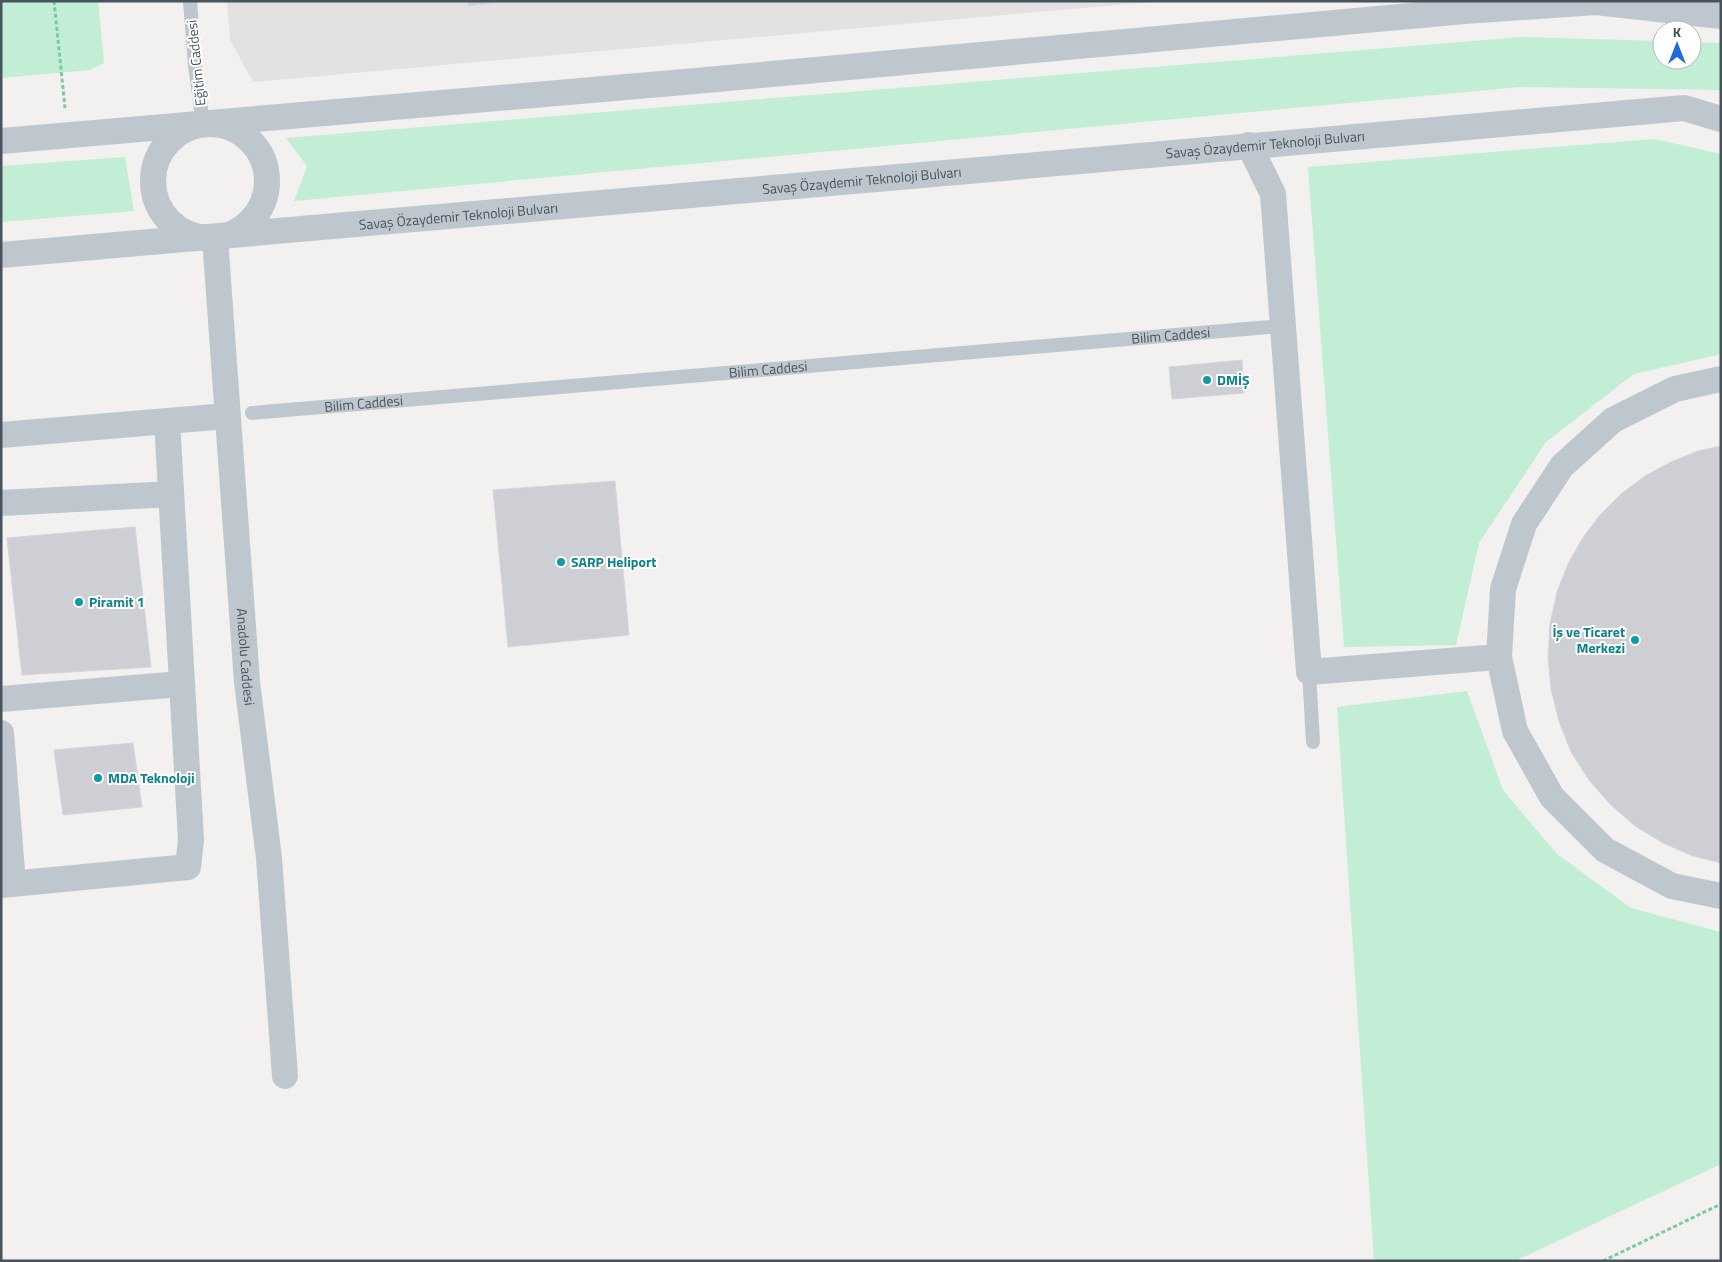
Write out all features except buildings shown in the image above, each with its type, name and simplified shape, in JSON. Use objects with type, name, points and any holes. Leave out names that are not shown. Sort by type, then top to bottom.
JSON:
[{"type":"street","points":[[1,142],[1465,11],[1596,2],[1721,16]]},
{"type":"street","name":"Savaş Özaydemir Teknoloji Bulvarı","points":[[1,256],[1684,108],[1721,119]]},
{"type":"street","points":[[203,124],[222,125],[238,131],[253,142],[262,158],[267,175],[266,193],[259,210],[247,224],[232,234],[214,238],[195,236],[177,228],[163,214],[155,196],[152,176],[157,158],[169,141],[184,130],[203,124]]},
{"type":"street","points":[[1249,145],[1273,194],[1309,672],[1499,657]]},
{"type":"street","name":"Anadolu Caddesi","points":[[214,238],[240,415],[247,682],[269,858],[285,1076]]},
{"type":"street","points":[[1721,379],[1674,389],[1613,420],[1562,466],[1524,524],[1503,588],[1499,657],[1515,731],[1552,797],[1605,850],[1672,886],[1721,896]]},
{"type":"street","name":"Bilim Caddesi","points":[[1,435],[240,415]]},
{"type":"street","points":[[1,733],[7,885],[188,867],[191,840],[167,421]]},
{"type":"street","points":[[1,503],[171,494]]},
{"type":"street","points":[[1,699],[181,684]]},
{"type":"lane","name":"Eğitim Caddesi","points":[[190,1],[203,124]]},
{"type":"lane","name":"Bilim Caddesi","points":[[240,415],[1282,326]]},
{"type":"lane","points":[[1309,672],[1313,742]]},
{"type":"path","points":[[54,1],[68,136]]},
{"type":"path","points":[[1603,1261],[1721,1204]]},
{"type":"shaded area","points":[[227,1],[1162,1],[253,82],[230,40]]},
{"type":"green space","points":[[1,1],[98,1],[104,63],[90,70],[1,78]]},
{"type":"green space","points":[[1522,37],[1652,41],[1652,70],[1702,70],[1702,42],[1721,43],[1721,90],[1520,87],[294,201],[307,166],[286,138]]},
{"type":"green space","points":[[1654,139],[1721,154],[1721,354],[1634,374],[1546,442],[1479,543],[1456,645],[1344,647],[1308,167]]},
{"type":"green space","points":[[125,157],[134,211],[1,222],[1,166]]},
{"type":"green space","points":[[1467,691],[1503,790],[1557,854],[1631,908],[1721,932],[1721,1164],[1515,1261],[1374,1261],[1337,707]]},
{"type":"place","name":"DMİŞ","points":[[1207,380]]},
{"type":"place","name":"SARP Heliport","points":[[561,562]]},
{"type":"place","name":"Piramit 1","points":[[79,602]]},
{"type":"place","name":"İş ve Ticaret Merkezi","points":[[1635,640]]},
{"type":"place","name":"MDA Teknoloji","points":[[98,778]]}]
